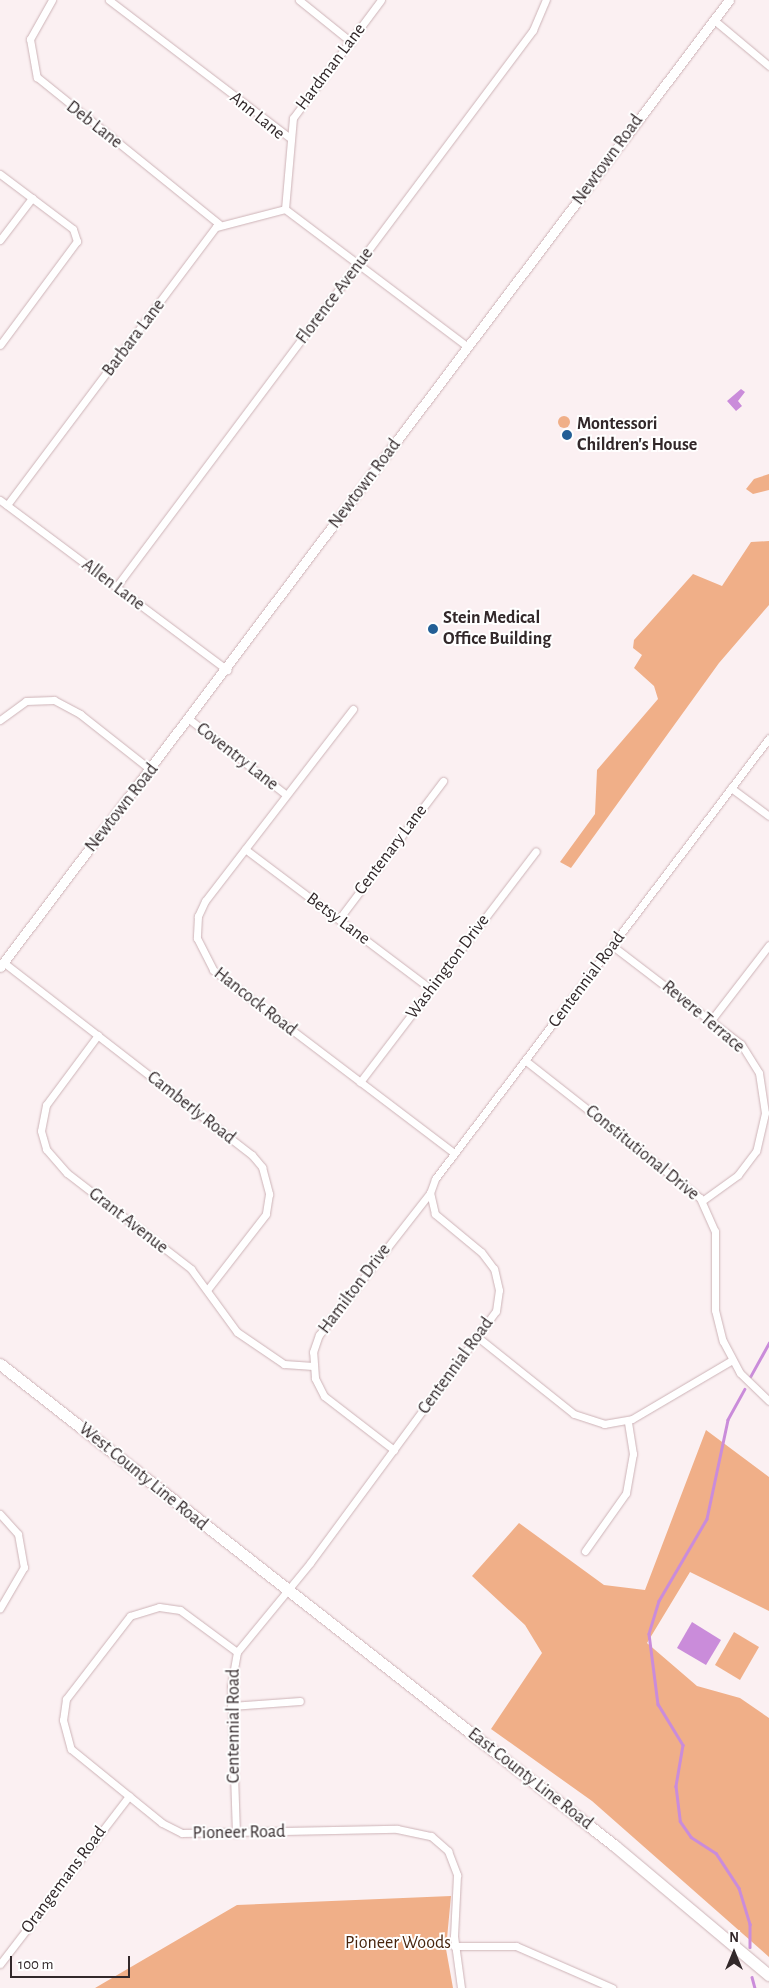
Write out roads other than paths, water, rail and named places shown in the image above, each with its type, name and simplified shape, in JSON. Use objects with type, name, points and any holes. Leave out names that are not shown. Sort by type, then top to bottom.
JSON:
[{"type":"main road","name":"West County Line Road","points":[[0,1364],[286,1590]]},
{"type":"main road","name":"East County Line Road","points":[[286,1590],[614,1846],[769,1974]]},
{"type":"street","name":"Deb Lane","points":[[52,0],[30,39],[37,77],[219,224]]},
{"type":"street","name":"Ann Lane","points":[[109,0],[289,137],[285,209]]},
{"type":"street","points":[[299,0],[350,42]]},
{"type":"street","name":"Hardman Lane","points":[[289,137],[299,108],[381,0]]},
{"type":"street","name":"Florence Avenue","points":[[116,586],[533,30],[546,0]]},
{"type":"street","name":"Newtown Road","points":[[2,965],[151,770],[729,0]]},
{"type":"street","points":[[714,20],[769,66]]},
{"type":"street","points":[[762,60],[769,54]]},
{"type":"street","points":[[0,174],[77,235],[76,245],[0,345]]},
{"type":"street","points":[[0,240],[32,198]]},
{"type":"street","points":[[219,224],[285,209],[468,347]]},
{"type":"street","name":"Barbara Lane","points":[[8,505],[219,224]]},
{"type":"street","name":"Allen Lane","points":[[0,500],[226,670]]},
{"type":"street","points":[[0,720],[26,702],[54,700],[151,770]]},
{"type":"street","name":"Hancock Road","points":[[353,708],[200,910],[196,933],[204,959],[360,1082],[454,1153]]},
{"type":"street","name":"Coventry Lane","points":[[189,719],[286,794]]},
{"type":"street","name":"Centennial Road","points":[[236,1834],[231,1672],[238,1652],[480,1339],[499,1301],[494,1269],[481,1252],[440,1220],[431,1208],[430,1193],[454,1153],[614,946],[769,738]]},
{"type":"street","name":"Centenary Lane","points":[[339,919],[443,781]]},
{"type":"street","points":[[732,788],[769,816]]},
{"type":"street","name":"Betsy Lane","points":[[245,849],[431,989]]},
{"type":"street","name":"Washington Drive","points":[[360,1082],[536,851]]},
{"type":"street","points":[[712,1019],[769,945]]},
{"type":"street","name":"Revere Terrace","points":[[614,946],[712,1019],[741,1044],[756,1065],[765,1113],[759,1143],[750,1160],[738,1175],[702,1201]]},
{"type":"street","name":"Camberly Road","points":[[2,965],[98,1035],[252,1155],[262,1167],[269,1194],[266,1214],[207,1290]]},
{"type":"street","name":"Grant Avenue","points":[[98,1035],[46,1105],[41,1131],[46,1149],[67,1173],[191,1269],[231,1326],[267,1354],[284,1364],[313,1366]]},
{"type":"street","name":"Constitutional Drive","points":[[526,1061],[676,1176],[702,1201],[717,1245],[715,1310],[732,1360],[769,1401]]},
{"type":"street","name":"Hamilton Drive","points":[[313,1366],[319,1335],[430,1193]]},
{"type":"street","points":[[480,1339],[574,1414],[604,1424],[628,1421],[732,1360]]},
{"type":"street","points":[[313,1366],[324,1396],[394,1450]]},
{"type":"street","points":[[585,1551],[626,1493],[634,1454],[628,1421]]},
{"type":"street","points":[[0,1514],[18,1534],[24,1556],[22,1577],[0,1608]]},
{"type":"street","name":"Pioneer Road","points":[[238,1652],[190,1615],[170,1608],[149,1608],[123,1623],[76,1683],[64,1710],[67,1740],[78,1757],[128,1796],[182,1833],[236,1834],[397,1829],[431,1836],[448,1851],[457,1875],[454,1946],[461,1988]]},
{"type":"street","points":[[231,1706],[300,1701]]},
{"type":"street","name":"Orangemans Road","points":[[0,1964],[128,1796]]},
{"type":"street","points":[[454,1946],[516,1946],[612,1988]]},
{"type":"waterway","points":[[750,1377],[769,1343]]},
{"type":"waterway","points":[[745,1389],[728,1420],[707,1519],[659,1601],[649,1634],[658,1704],[683,1745],[676,1786],[680,1821],[691,1837],[716,1853],[739,1888],[750,1924],[750,1947]]},
{"type":"waterway","points":[[752,1977],[755,1988]]},
{"type":"place","name":"Montessori Children's House","points":[[567,435]]},
{"type":"place","name":"Stein Medical Office Building","points":[[433,629]]},
{"type":"park label","name":"Pioneer Woods","points":[[398,1943]]}]
